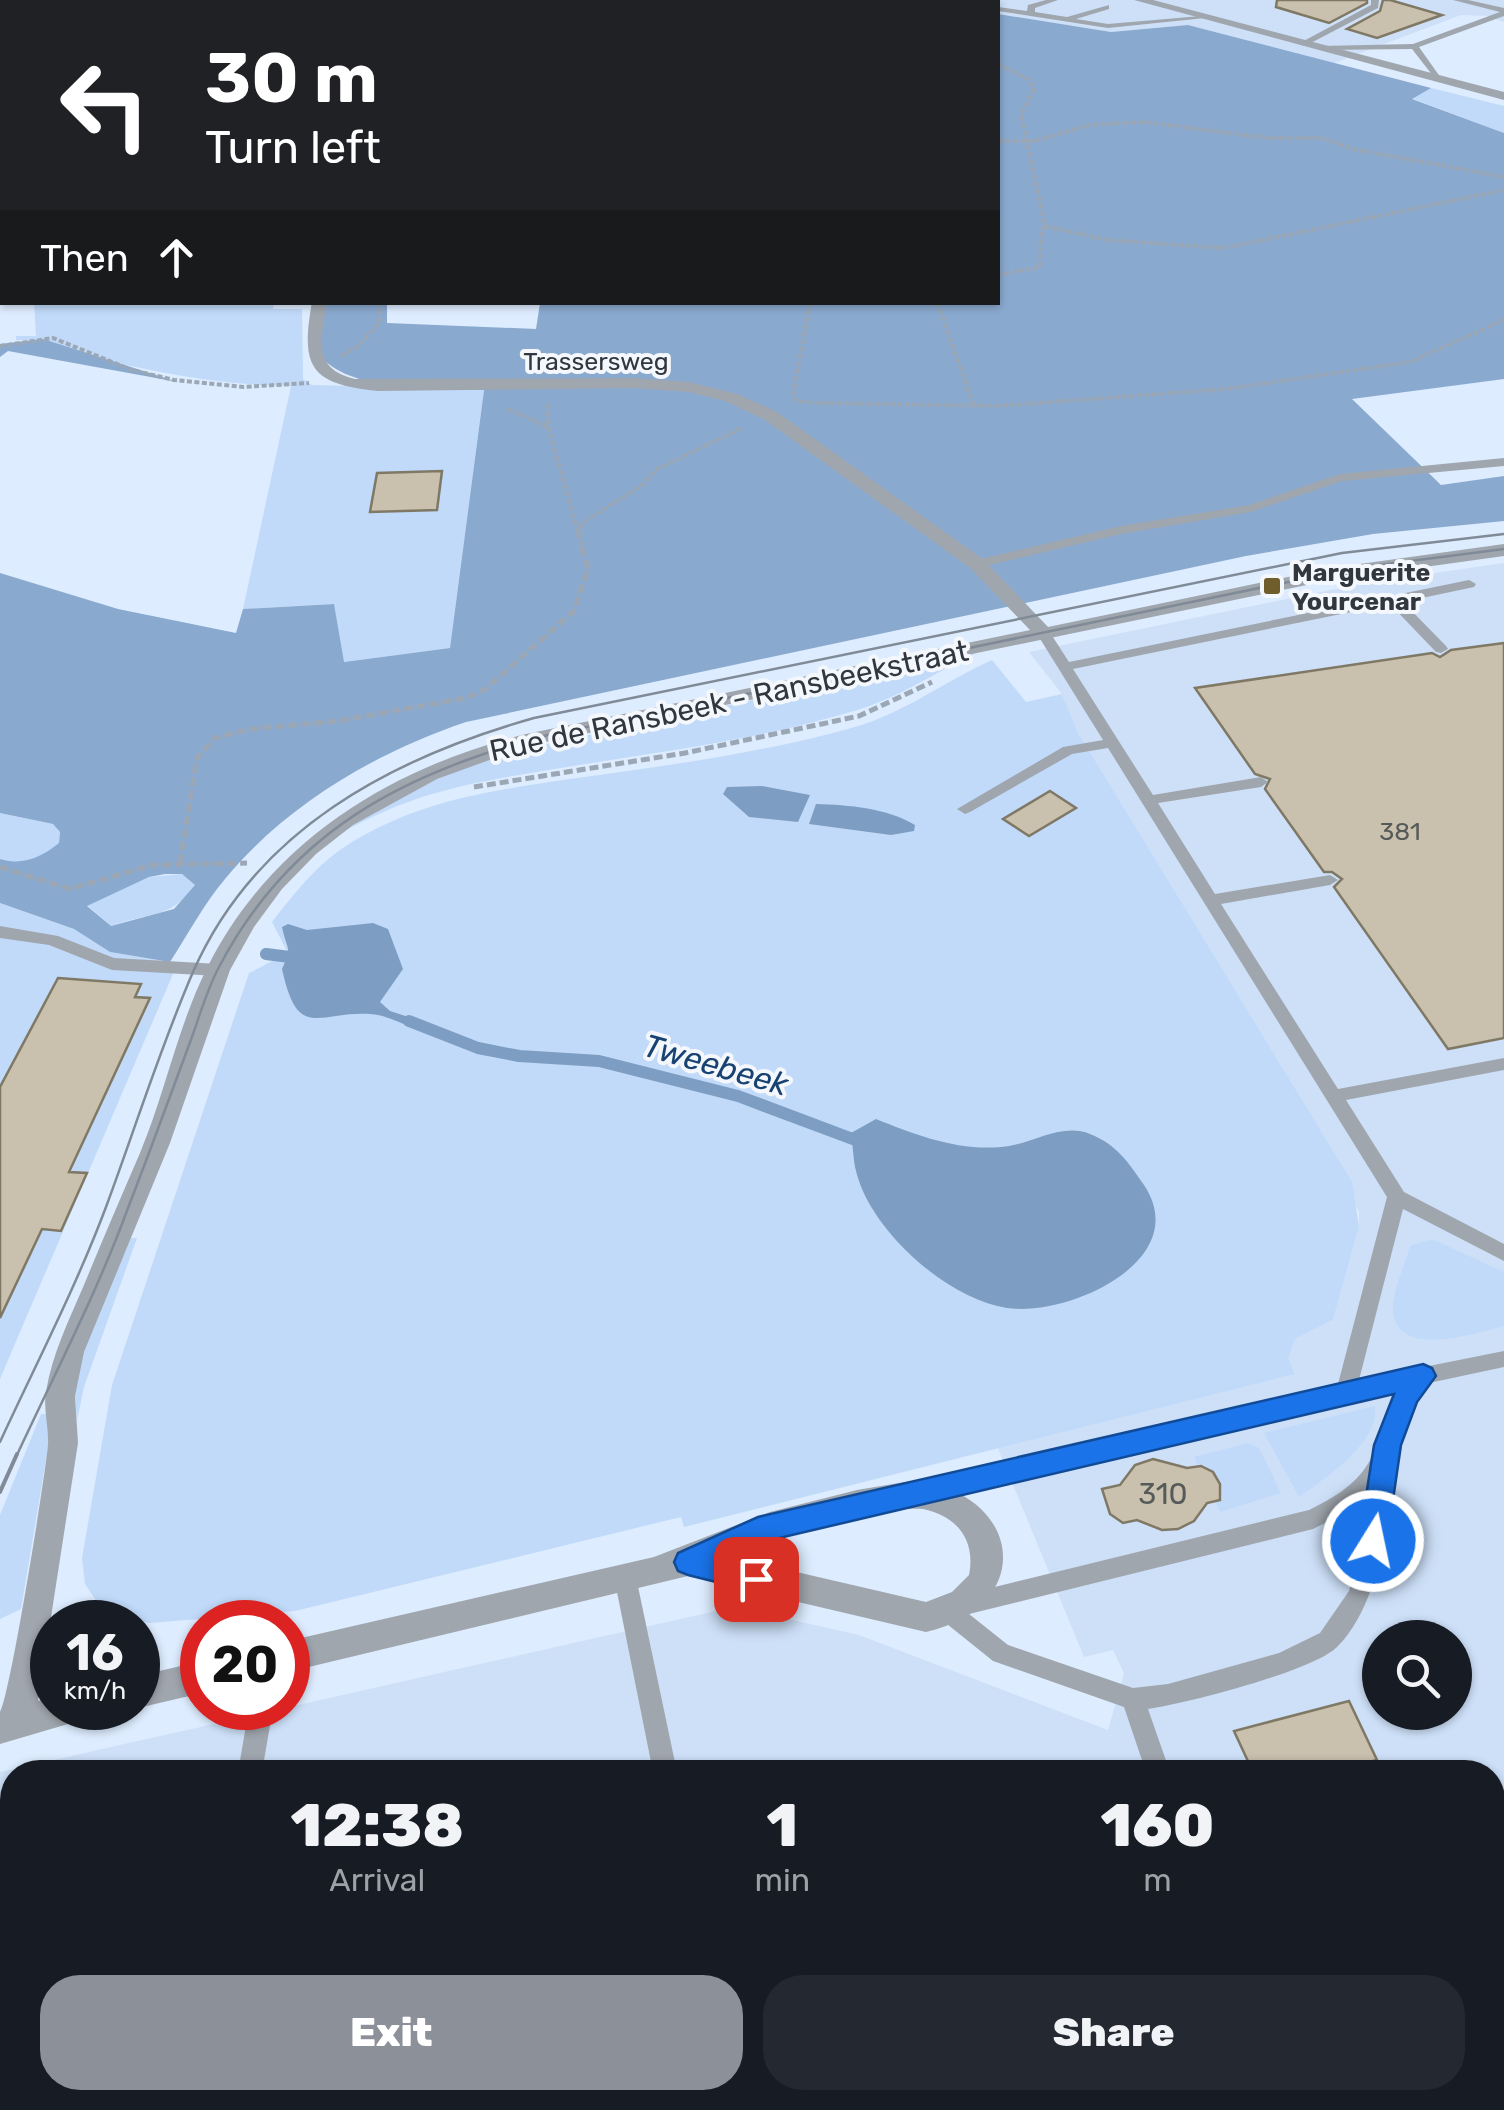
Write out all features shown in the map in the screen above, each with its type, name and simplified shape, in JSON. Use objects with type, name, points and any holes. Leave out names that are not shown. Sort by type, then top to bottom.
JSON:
[{"type":"street","points":[[1140,0],[1504,96]]},
{"type":"street","points":[[319,305],[312,355],[320,372]]},
{"type":"street","name":"Trassersweg","points":[[320,372],[327,378],[357,384],[632,383],[689,387],[731,397],[771,416],[976,564],[1044,634]]},
{"type":"street","name":"Rue de Ransbeek - Ransbeekstraat","points":[[9,1725],[63,1443],[62,1374],[157,1143],[218,970],[247,914],[294,860],[366,806],[427,774],[548,735],[1380,565],[1504,550]]},
{"type":"street","points":[[310,1652],[688,1562],[758,1530],[905,1495],[932,1496],[957,1506],[976,1525],[986,1545],[987,1571],[979,1590],[958,1608],[926,1618],[688,1562]]},
{"type":"lane","points":[[1031,14],[1031,7],[1054,0]]},
{"type":"lane","points":[[1302,44],[1375,6],[1375,0]]},
{"type":"lane","points":[[1456,0],[1504,12]]},
{"type":"lane","points":[[1064,19],[1106,6]]},
{"type":"lane","points":[[1449,31],[1466,16],[1485,8]]},
{"type":"lane","points":[[1000,9],[1120,26],[1201,18]]},
{"type":"lane","points":[[1320,48],[1414,46],[1504,12]]},
{"type":"lane","points":[[1414,46],[1440,79]]},
{"type":"lane","points":[[976,564],[1121,530],[1263,506],[1340,478],[1504,462]]},
{"type":"lane","points":[[1064,667],[1469,584]]},
{"type":"lane","points":[[1392,599],[1441,649]]},
{"type":"lane","points":[[1044,634],[1397,1197],[1504,1253]]},
{"type":"lane","points":[[965,809],[1068,750],[1112,743]]},
{"type":"lane","points":[[1148,800],[1260,782]]},
{"type":"lane","points":[[1211,900],[1330,880]]},
{"type":"lane","points":[[0,932],[52,940],[112,964],[218,970]]},
{"type":"lane","points":[[1334,1096],[1504,1065]]},
{"type":"lane","points":[[1346,1391],[1397,1197]]},
{"type":"lane","points":[[905,1495],[1346,1391],[1504,1359]]},
{"type":"lane","points":[[958,1608],[1313,1519],[1362,1490],[1376,1472],[1406,1396],[1423,1376]]},
{"type":"lane","points":[[958,1608],[1002,1653],[1134,1699],[1168,1695],[1283,1663],[1328,1640],[1352,1608],[1364,1580],[1378,1522],[1388,1445]]},
{"type":"lane","points":[[625,1577],[663,1760]]},
{"type":"lane","points":[[1134,1699],[1154,1760]]},
{"type":"lane","points":[[252,1760],[257,1730]]},
{"type":"path","points":[[1000,65],[1028,79],[1034,89],[1021,114],[1045,226]]},
{"type":"path","points":[[1000,141],[1025,142],[1089,125],[1144,122],[1268,138],[1322,138],[1354,149],[1504,178]]},
{"type":"path","points":[[1045,226],[1106,240],[1224,248],[1504,190]]},
{"type":"path","points":[[1000,275],[1040,267],[1041,231],[1045,226]]},
{"type":"path","points":[[0,346],[57,338],[131,370],[219,386],[308,384],[357,347],[380,322],[378,305]]},
{"type":"path","points":[[809,305],[793,394],[796,401],[974,406],[1226,388],[1393,366],[1437,352],[1504,320]]},
{"type":"path","points":[[938,305],[974,406]]},
{"type":"path","points":[[180,863],[197,758],[209,742],[231,732],[338,720],[475,694],[574,610],[588,568],[548,427],[547,385]]},
{"type":"path","points":[[578,538],[582,523],[635,491],[656,470],[771,416]]},
{"type":"path","points":[[469,788],[685,753],[859,716],[892,704],[941,677]]},
{"type":"path","points":[[0,867],[70,889],[140,866],[247,864]]},
{"type":"shaded area","points":[[1000,0],[1504,0],[1504,22],[1487,16],[1461,15],[1334,63],[1188,25],[1111,32],[1000,14]]},
{"type":"shaded area","points":[[1000,14],[1111,32],[1188,25],[1431,88],[1412,99],[1504,133],[1504,379],[1352,399],[1441,485],[1504,476],[1504,521],[1373,534],[1246,556],[466,722],[366,766],[276,827],[217,889],[170,962],[110,952],[74,929],[0,903],[0,859],[24,861],[39,856],[59,843],[60,832],[53,824],[0,813],[0,573],[118,609],[236,633],[243,609],[334,604],[344,662],[450,648],[484,390],[375,383],[336,369],[322,358],[317,305],[387,305],[387,323],[536,329],[540,305],[1000,305]],"holes":[[[182,874],[195,885],[174,909],[111,926],[87,906],[149,877]]]},
{"type":"shaded area","points":[[1431,88],[1504,106],[1504,133],[1411,98]]},
{"type":"shaded area","points":[[34,305],[274,305],[273,309],[302,309],[303,379],[312,385],[484,389],[450,648],[343,662],[333,604],[243,609],[291,386],[194,378],[100,359],[36,340],[16,340],[16,336],[36,336]]},
{"type":"shaded area","points":[[43,339],[178,382],[8,351],[0,357],[0,344]]},
{"type":"shaded area","points":[[1504,563],[1504,1760],[53,1760],[187,1730],[310,1730],[310,1702],[734,1607],[859,1635],[1108,1730],[1124,1673],[1113,1650],[1084,1657],[997,1446],[1295,1373],[1287,1358],[1295,1339],[1333,1320],[1359,1227],[1359,1211],[1078,733],[1062,694],[1029,652],[1365,583]]},
{"type":"shaded area","points":[[980,651],[873,705],[823,720],[446,790],[389,810],[328,841],[411,787],[491,756]]},
{"type":"shaded area","points":[[992,660],[1026,702],[1062,694],[1078,733],[1352,1182],[1359,1227],[1333,1320],[1295,1339],[1288,1358],[1295,1374],[684,1527],[681,1517],[310,1607],[310,1600],[180,1600],[180,1621],[160,1622],[160,1600],[96,1600],[85,1584],[82,1558],[112,1385],[249,973],[288,953],[272,922],[306,881],[346,846],[426,808],[511,788],[785,744],[855,727],[891,713]]},
{"type":"shaded area","points":[[762,786],[810,795],[798,822],[749,817],[723,794],[727,787]]},
{"type":"shaded area","points":[[816,804],[880,811],[915,825],[914,831],[891,835],[809,824]]},
{"type":"shaded area","points":[[0,813],[53,824],[60,832],[59,843],[32,859],[0,859]]},
{"type":"shaded area","points":[[182,874],[195,885],[177,904],[158,913],[111,926],[87,905],[149,877]]},
{"type":"shaded area","points":[[0,903],[74,929],[110,952],[170,962],[176,967],[0,1379]]},
{"type":"shaded area","points":[[373,923],[388,929],[403,969],[380,1002],[390,1011],[427,1023],[415,1029],[376,1015],[303,1015],[288,992],[282,969],[288,952],[282,927],[288,924],[307,930]]},
{"type":"shaded area","points":[[876,1119],[924,1137],[975,1147],[1009,1146],[1070,1131],[1090,1134],[1115,1149],[1144,1185],[1155,1212],[1152,1237],[1139,1259],[1118,1278],[1091,1293],[1033,1308],[1007,1308],[984,1302],[960,1291],[914,1258],[877,1216],[856,1171],[851,1133]]},
{"type":"shaded area","points":[[131,1238],[137,1238],[84,1387],[77,1420],[74,1380],[82,1350]]},
{"type":"shaded area","points":[[1432,1239],[1504,1272],[1504,1326],[1438,1340],[1407,1334],[1397,1324],[1394,1301],[1410,1246]]},
{"type":"shaded area","points":[[1375,1406],[1369,1433],[1360,1446],[1299,1497],[1264,1433]]},
{"type":"shaded area","points":[[41,1414],[48,1414],[51,1430],[21,1609],[0,1619],[0,1515]]},
{"type":"shaded area","points":[[1248,1443],[1259,1448],[1281,1493],[1220,1512],[1215,1501],[1223,1499],[1219,1482],[1205,1465],[1198,1466],[1194,1457]]},
{"type":"building","points":[[1277,0],[1367,3],[1329,23],[1276,7]]},
{"type":"building","points":[[1383,0],[1442,15],[1377,38],[1347,29],[1380,11]]},
{"type":"building","points":[[442,471],[437,510],[370,512],[377,473]]},
{"type":"building","points":[[1504,643],[1504,1038],[1448,1049],[1334,887],[1342,879],[1324,872],[1265,789],[1270,779],[1255,774],[1195,688],[1432,653],[1440,657],[1451,650]]},
{"type":"building","points":[[1050,791],[1076,808],[1029,836],[1003,819]]},
{"type":"building","points":[[58,978],[141,984],[135,997],[150,998],[69,1172],[87,1173],[61,1231],[42,1229],[0,1318],[0,1087]]},
{"type":"building","points":[[1153,1459],[1187,1468],[1201,1466],[1213,1472],[1220,1484],[1220,1500],[1207,1503],[1194,1521],[1178,1529],[1162,1530],[1137,1520],[1123,1523],[1110,1514],[1102,1489],[1120,1485],[1135,1465]]},
{"type":"building","points":[[1349,1701],[1377,1760],[1247,1760],[1234,1731]]},
{"type":"waterway","name":"Tweebeek","points":[[266,954],[290,957],[300,964]]},
{"type":"waterway","name":"Tweebeek","points":[[409,1021],[478,1048],[519,1056],[599,1061],[738,1096],[866,1144]]},
{"type":"tram line","points":[[0,1442],[82,1266],[181,1001],[220,922],[252,878],[291,840],[380,779],[430,755],[534,718],[1342,553],[1504,534]]},
{"type":"tram line","points":[[16,1457],[116,1240],[219,967],[280,879],[356,814],[446,768],[548,735],[1356,568],[1504,549]]},
{"type":"tram line","points":[[0,1492],[17,1454]]},
{"type":"place","name":"Marguerite Yourcenar","points":[[1272,586]]},
{"type":"route","points":[[756,1579],[688,1562],[758,1530],[1423,1376],[1397,1414],[1388,1445],[1373,1541]]}]
